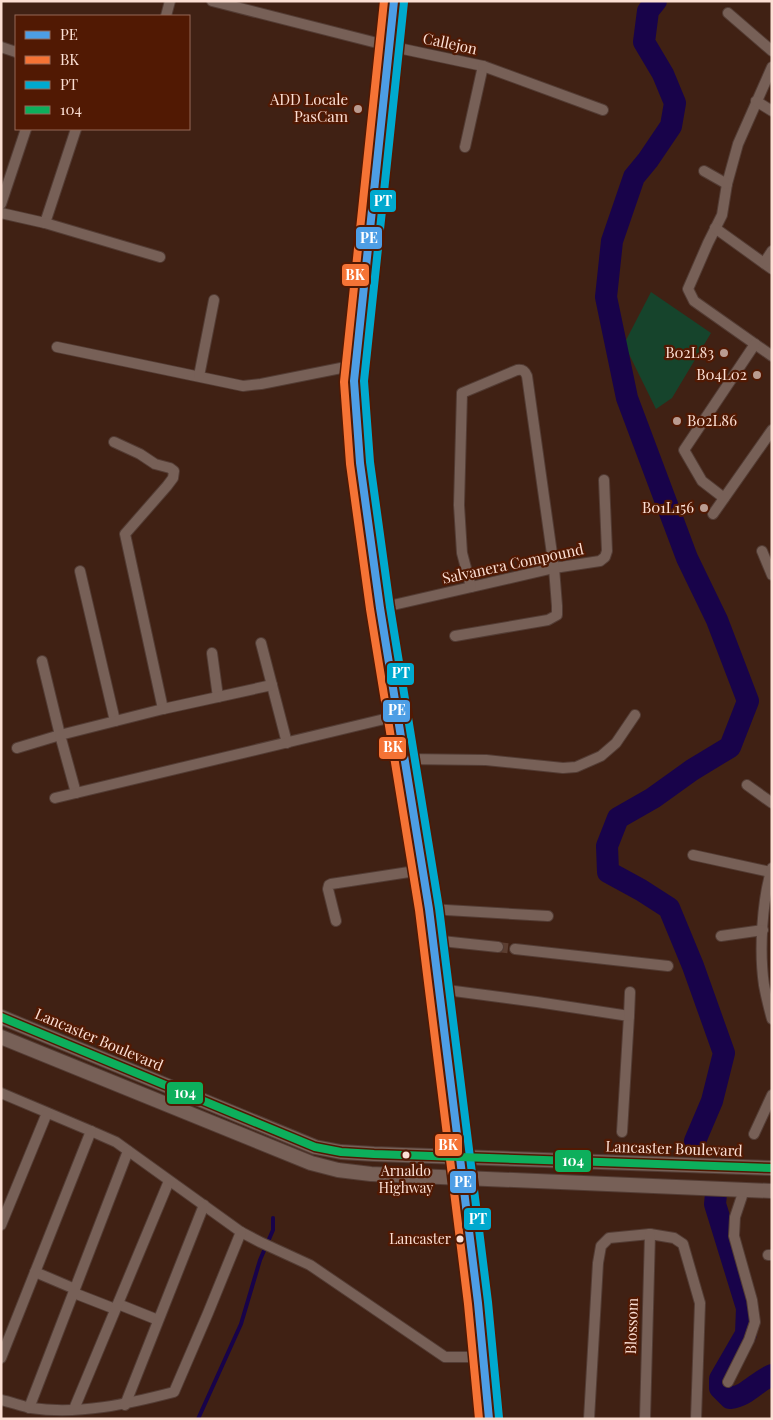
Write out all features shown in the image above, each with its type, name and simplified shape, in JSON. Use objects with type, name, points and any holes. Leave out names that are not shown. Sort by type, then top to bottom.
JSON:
[{"type":"main road","points":[[394,1],[354,381],[360,463],[380,608],[422,870],[430,909],[432,940],[464,1179],[484,1356],[489,1419]]},
{"type":"main road","name":"Lancaster Boulevard","points":[[1,1017],[315,1147],[366,1154],[772,1168]]},
{"type":"main road","points":[[1,1037],[311,1163],[338,1170],[371,1174],[464,1179],[772,1191]]},
{"type":"street","points":[[166,15],[170,1]]},
{"type":"street","name":"Callejon","points":[[212,1],[389,46],[483,66],[465,147]]},
{"type":"street","points":[[728,13],[772,51]]},
{"type":"street","points":[[1,47],[15,52]]},
{"type":"street","points":[[483,66],[603,110]]},
{"type":"street","points":[[772,67],[738,144],[727,184],[722,215],[688,289],[694,301],[772,356]]},
{"type":"street","points":[[756,101],[772,111]]},
{"type":"street","points":[[1,204],[26,130]]},
{"type":"street","points":[[45,224],[76,130]]},
{"type":"street","points":[[704,170],[727,184]]},
{"type":"street","points":[[1,213],[160,257]]},
{"type":"street","points":[[715,228],[768,266],[772,251]]},
{"type":"street","points":[[199,376],[214,300]]},
{"type":"street","points":[[724,498],[702,481],[684,450],[755,344]]},
{"type":"street","points":[[57,347],[243,386],[356,365]]},
{"type":"street","points":[[455,636],[548,620],[557,615],[554,568],[527,376],[525,371],[521,369],[462,393],[459,505],[462,553],[471,587]]},
{"type":"street","points":[[713,514],[772,430]]},
{"type":"street","points":[[114,442],[140,454],[155,464],[174,471],[173,478],[167,486],[125,534],[163,709]]},
{"type":"street","name":"Salvanera Compound","points":[[380,608],[554,568],[600,560],[605,557],[607,551],[604,480]]},
{"type":"street","points":[[772,557],[762,550],[772,575]]},
{"type":"street","points":[[80,570],[115,721]]},
{"type":"street","points":[[261,643],[287,743]]},
{"type":"street","points":[[212,653],[218,697]]},
{"type":"street","points":[[42,661],[76,793]]},
{"type":"street","points":[[16,748],[163,709],[272,685]]},
{"type":"street","points":[[405,759],[486,760],[563,768],[576,767],[602,756],[616,743],[635,715]]},
{"type":"street","points":[[55,798],[397,716]]},
{"type":"street","points":[[747,785],[772,803]]},
{"type":"street","points":[[693,855],[771,870],[764,905],[762,954],[764,983],[772,1019]]},
{"type":"street","points":[[336,921],[328,889],[329,885],[422,870]]},
{"type":"street","points":[[430,909],[548,916]]},
{"type":"street","points":[[721,936],[763,930]]},
{"type":"street","points":[[432,940],[498,947]]},
{"type":"street","points":[[515,949],[668,966]]},
{"type":"street","points":[[439,989],[629,1016]]},
{"type":"street","points":[[622,1132],[630,992]]},
{"type":"street","points":[[1,1094],[116,1142],[241,1232],[310,1265],[445,1357],[484,1356]]},
{"type":"street","points":[[754,1134],[772,1095]]},
{"type":"street","points":[[1,1225],[47,1112]]},
{"type":"street","points":[[1,1358],[91,1130]]},
{"type":"street","points":[[30,1408],[128,1151]]},
{"type":"street","points":[[74,1409],[170,1181]]},
{"type":"street","points":[[728,1382],[749,1340],[755,1322],[752,1300],[734,1236],[735,1217],[744,1190]]},
{"type":"street","points":[[125,1404],[204,1205]]},
{"type":"street","points":[[1,1400],[30,1408],[58,1411],[125,1404],[174,1392],[241,1232]]},
{"type":"street","points":[[589,1419],[598,1263],[601,1246],[609,1238],[650,1234],[674,1238],[683,1244],[700,1303],[696,1419]]},
{"type":"street","name":"Blossom","points":[[644,1419],[650,1234]]},
{"type":"street","points":[[35,1272],[74,1291],[158,1320]]},
{"type":"green space","points":[[651,292],[711,333],[672,398],[656,409],[624,344]]},
{"type":"waterway","points":[[656,1],[648,11],[644,42],[663,74],[675,103],[671,126],[634,177],[612,241],[606,297],[627,398],[687,558],[717,620],[748,701],[730,747],[692,770],[653,798],[618,818],[607,846],[608,872],[669,908],[693,966],[724,1053],[712,1101],[695,1141]]},
{"type":"waterway","points":[[716,1194],[715,1204],[747,1308],[746,1334],[720,1379],[720,1388],[730,1398],[736,1397],[772,1375]]},
{"type":"waterway","points":[[198,1419],[241,1324],[260,1260],[273,1230],[273,1218]]},
{"type":"tunnel","points":[[498,947],[515,949]]},
{"type":"transit line","name":"BK","points":[[384,1],[344,382],[350,464],[370,609],[419,910],[468,1304],[479,1419]]},
{"type":"transit line","name":"PE","points":[[394,1],[354,381],[360,463],[380,608],[429,909],[478,1303],[489,1419]]},
{"type":"transit line","name":"PT","points":[[404,2],[364,381],[370,462],[390,607],[439,908],[488,1302],[499,1418]]},
{"type":"transit line","name":"104","points":[[1,1017],[315,1147],[341,1152],[374,1154],[772,1168]]},
{"type":"place","name":"ADD Locale PasCam","points":[[358,109]]},
{"type":"place","name":"B02L83","points":[[724,353]]},
{"type":"place","name":"B04L02","points":[[757,375]]},
{"type":"place","name":"B02L86","points":[[677,421]]},
{"type":"place","name":"B01L156","points":[[704,508]]},
{"type":"place","name":"Arnaldo Highway","points":[[406,1155]]},
{"type":"place","name":"Lancaster","points":[[460,1239]]}]
